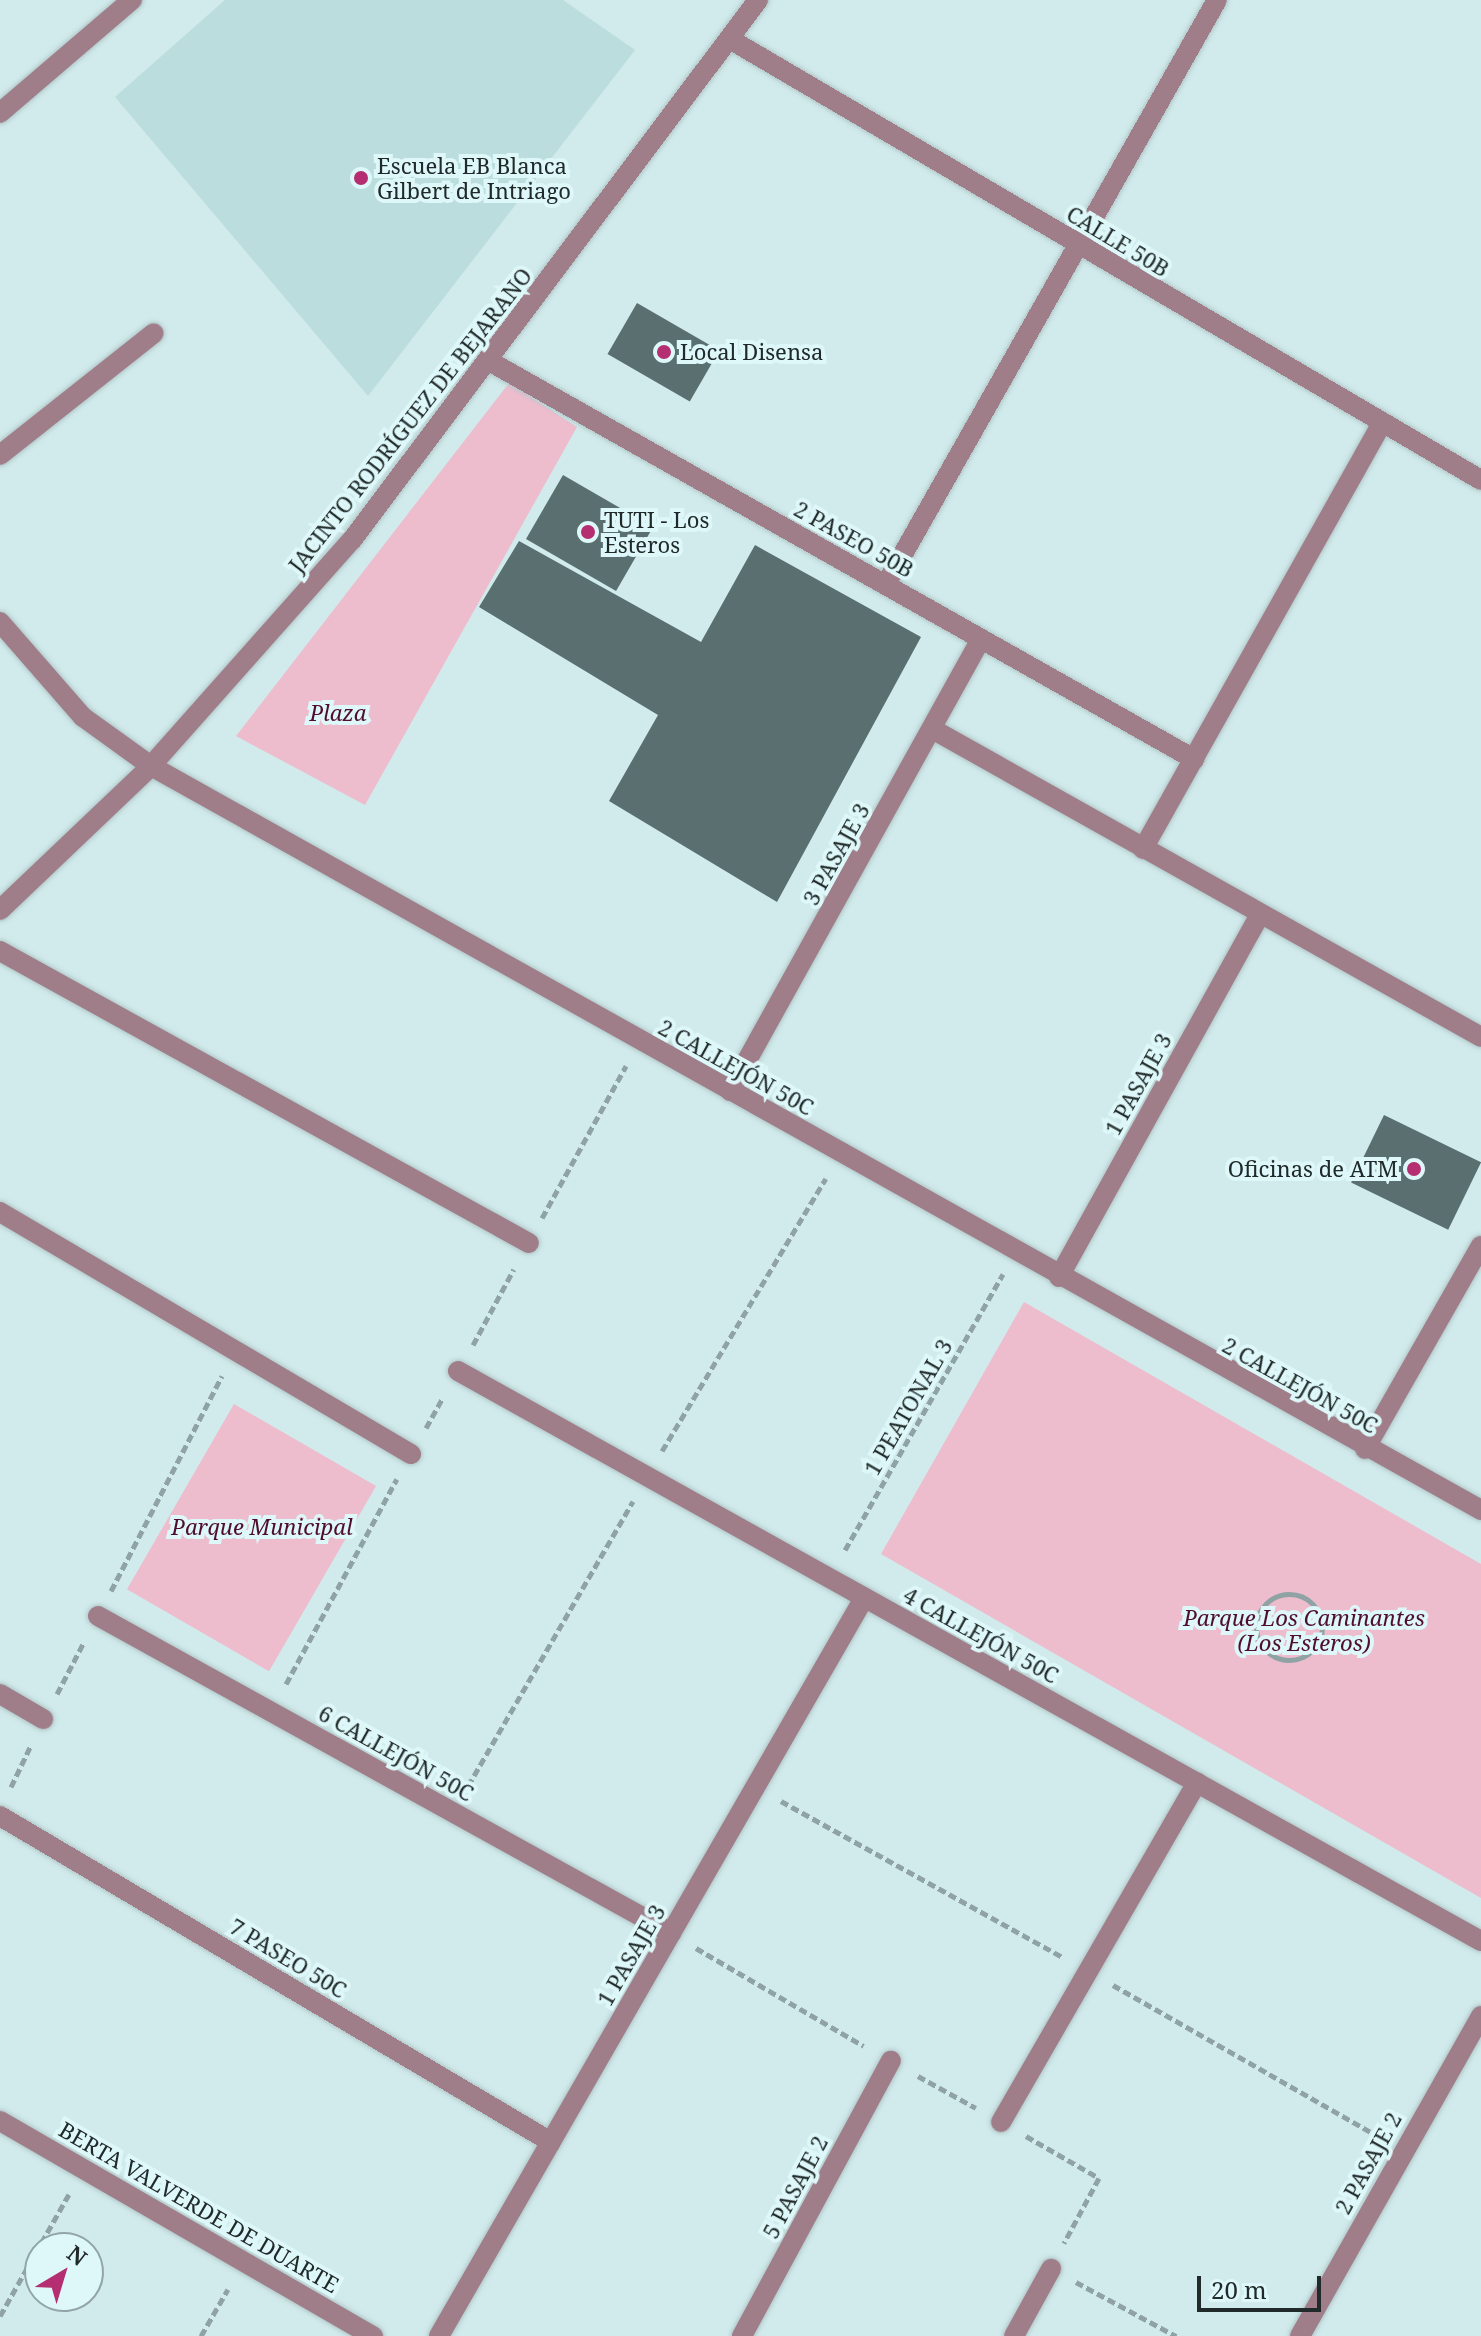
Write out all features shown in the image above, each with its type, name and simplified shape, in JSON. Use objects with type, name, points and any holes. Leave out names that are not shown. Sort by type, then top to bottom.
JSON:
[{"type":"street","points":[[0,113],[132,0]]},
{"type":"street","name":"JACINTO RODRÍGUEZ DE BEJARANO","points":[[0,910],[151,766],[352,540],[733,41],[758,0]]},
{"type":"street","points":[[886,584],[1217,0]]},
{"type":"street","name":"CALLE 50B","points":[[733,41],[1381,425],[1481,480]]},
{"type":"street","points":[[0,455],[154,333]]},
{"type":"street","name":"2 PASEO 50B","points":[[489,361],[1194,759]]},
{"type":"street","points":[[1143,849],[1381,425]]},
{"type":"street","name":"2 CALLEJÓN 50C","points":[[0,622],[83,717],[151,766],[1365,1449],[1481,1510]]},
{"type":"street","name":"3 PASAJE 3","points":[[730,1091],[934,730],[981,639]]},
{"type":"street","points":[[934,730],[1481,1037]]},
{"type":"street","name":"1 PASAJE 3","points":[[1059,1277],[1260,914]]},
{"type":"street","points":[[0,951],[529,1243]]},
{"type":"street","points":[[0,1212],[411,1454]]},
{"type":"street","points":[[1365,1449],[1481,1246]]},
{"type":"street","name":"4 CALLEJÓN 50C","points":[[458,1371],[1481,1941]]},
{"type":"street","name":"1 PASAJE 3","points":[[439,2336],[864,1598]]},
{"type":"street","name":"6 CALLEJÓN 50C","points":[[98,1616],[671,1933]]},
{"type":"street","points":[[0,1694],[43,1719]]},
{"type":"street","points":[[1001,2122],[1197,1783]]},
{"type":"street","name":"7 PASEO 50C","points":[[3,1806],[551,2142]]},
{"type":"street","name":"2 PASAJE 2","points":[[1300,2336],[1481,2016]]},
{"type":"street","name":"5 PASAJE 2","points":[[742,2336],[891,2061]]},
{"type":"street","name":"BERTA VALVERDE DE DUARTE","points":[[0,2121],[373,2336]]},
{"type":"street","points":[[1014,2336],[1051,2269]]},
{"type":"path","name":"1 PEATONAL 3","points":[[829,1578],[1015,1253]]},
{"type":"path","points":[[3,1806],[43,1719],[236,1351]]},
{"type":"path","points":[[1279,1595],[1299,1596],[1315,1608],[1320,1638],[1298,1658],[1276,1657],[1256,1631],[1261,1609],[1279,1595]]},
{"type":"path","points":[[671,1933],[1099,2178],[1051,2269],[1176,2336]]},
{"type":"path","points":[[0,2316],[83,2168]]},
{"type":"path","points":[[201,2336],[244,2260]]},
{"type":"shaded area","name":"Escuela EB Blanca Gilbert de Intriago","points":[[225,0],[563,0],[635,50],[368,396],[115,97]]},
{"type":"green space","name":"Plaza","points":[[509,383],[577,427],[365,805],[236,736]]},
{"type":"green space","name":"Parque Los Caminantes (Los Esteros)","points":[[1024,1302],[1481,1564],[1481,1898],[881,1554]]},
{"type":"green space","name":"Parque Municipal","points":[[234,1404],[376,1486],[269,1671],[127,1589]]},
{"type":"building","name":"Local Disensa","points":[[637,303],[719,350],[690,402],[608,354]]},
{"type":"building","name":"TUTI - Los Esteros","points":[[563,475],[653,527],[616,591],[526,539]]},
{"type":"building","points":[[519,541],[701,642],[755,545],[921,637],[777,902],[609,801],[658,715],[479,607]]},
{"type":"building","name":"Oficinas de ATM","points":[[1384,1115],[1481,1162],[1448,1230],[1351,1182]]},
{"type":"place","name":"Escuela EB Blanca Gilbert de Intriago","points":[[361,178]]},
{"type":"place","name":"Local Disensa","points":[[664,352]]},
{"type":"place","name":"TUTI - Los Esteros","points":[[588,532]]},
{"type":"place","name":"Oficinas de ATM","points":[[1414,1169]]}]
